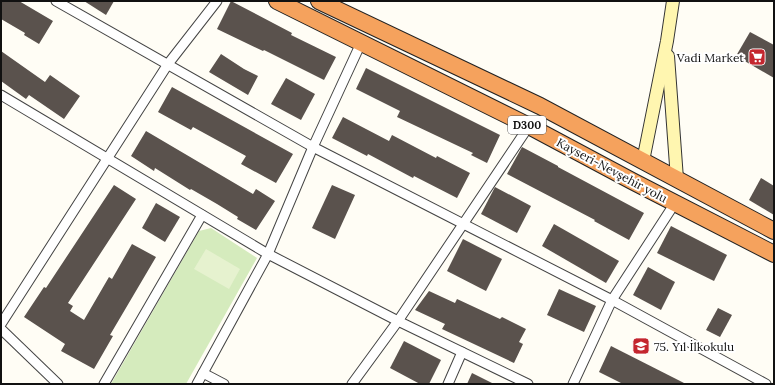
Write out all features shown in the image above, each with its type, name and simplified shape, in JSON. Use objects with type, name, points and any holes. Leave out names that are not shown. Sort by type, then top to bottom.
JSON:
[{"type":"highway","name":"Kayseri-Nevşehir yolu","points":[[277,1],[529,126],[675,204],[774,254]]},
{"type":"highway","name":"Kayseri-Nevşehir yolu","points":[[319,1],[540,106],[774,231]]},
{"type":"street","points":[[56,1],[313,147],[463,222],[612,300],[766,384]]},
{"type":"street","points":[[1,324],[168,64],[218,1]]},
{"type":"street","points":[[643,161],[667,40],[673,1]]},
{"type":"street","points":[[667,40],[677,179]]},
{"type":"street","points":[[197,384],[268,254],[313,147],[361,43]]},
{"type":"street","points":[[1,95],[268,254],[398,321],[528,384]]},
{"type":"street","points":[[352,384],[398,321],[463,222],[529,126]]},
{"type":"street","points":[[573,384],[612,300],[675,204]]},
{"type":"street","points":[[104,384],[202,215]]},
{"type":"street","points":[[1,329],[58,384]]},
{"type":"street","points":[[448,384],[462,352]]},
{"type":"street","points":[[203,373],[224,384]]},
{"type":"green space","points":[[211,228],[257,258],[186,384],[111,384],[199,231]]},
{"type":"green space","points":[[206,249],[240,269],[229,289],[194,269]]},
{"type":"building","points":[[1,1],[19,1],[53,21],[39,44],[24,35],[25,33],[1,19]]},
{"type":"building","points":[[84,1],[114,1],[106,15]]},
{"type":"building","points":[[231,1],[292,33],[291,35],[336,57],[324,80],[264,50],[263,51],[217,29]]},
{"type":"building","points":[[750,32],[774,45],[774,78],[736,56]]},
{"type":"building","points":[[1,51],[45,82],[50,75],[80,96],[64,119],[29,95],[26,99],[1,81]]},
{"type":"building","points":[[221,54],[258,76],[248,95],[209,72]]},
{"type":"building","points":[[366,68],[500,135],[487,163],[471,155],[473,153],[397,117],[400,111],[356,89]]},
{"type":"building","points":[[286,78],[315,94],[301,120],[271,104]]},
{"type":"building","points":[[172,87],[293,154],[276,183],[241,164],[246,156],[193,127],[191,130],[158,112]]},
{"type":"building","points":[[343,117],[389,141],[392,135],[436,158],[437,156],[470,173],[457,198],[414,176],[413,178],[368,154],[367,156],[332,138]]},
{"type":"building","points":[[146,131],[253,194],[256,189],[275,201],[256,230],[237,219],[238,217],[217,204],[191,189],[190,190],[155,168],[154,171],[131,156]]},
{"type":"building","points":[[522,147],[644,213],[629,240],[594,221],[595,220],[507,174]]},
{"type":"building","points":[[761,178],[774,186],[774,215],[749,200]]},
{"type":"building","points":[[114,185],[136,199],[68,303],[73,306],[70,311],[84,320],[109,277],[112,279],[132,244],[156,257],[110,335],[113,336],[94,369],[61,351],[65,344],[24,317],[44,287],[46,288]]},
{"type":"building","points":[[332,185],[355,195],[335,239],[312,228]]},
{"type":"building","points":[[495,187],[531,206],[517,233],[481,214]]},
{"type":"building","points":[[156,203],[180,217],[165,242],[142,228]]},
{"type":"building","points":[[554,224],[619,261],[606,283],[542,246]]},
{"type":"building","points":[[671,226],[727,255],[714,281],[657,253]]},
{"type":"building","points":[[463,239],[502,259],[486,291],[447,271]]},
{"type":"building","points":[[648,267],[675,282],[661,310],[633,295]]},
{"type":"building","points":[[559,289],[596,306],[584,332],[547,315]]},
{"type":"building","points":[[429,291],[455,303],[457,299],[500,319],[502,317],[526,329],[519,342],[523,344],[514,363],[442,329],[445,324],[415,310]]},
{"type":"building","points":[[718,308],[732,315],[720,337],[706,330]]},
{"type":"building","points":[[404,341],[441,360],[429,384],[420,384],[390,368]]},
{"type":"building","points":[[611,346],[686,384],[623,384],[599,372]]},
{"type":"building","points":[[472,373],[494,384],[467,384]]},
{"type":"place","name":"Vadi Market","points":[[757,57]]},
{"type":"place","name":"75. Yıl İlkokulu","points":[[641,346]]}]
